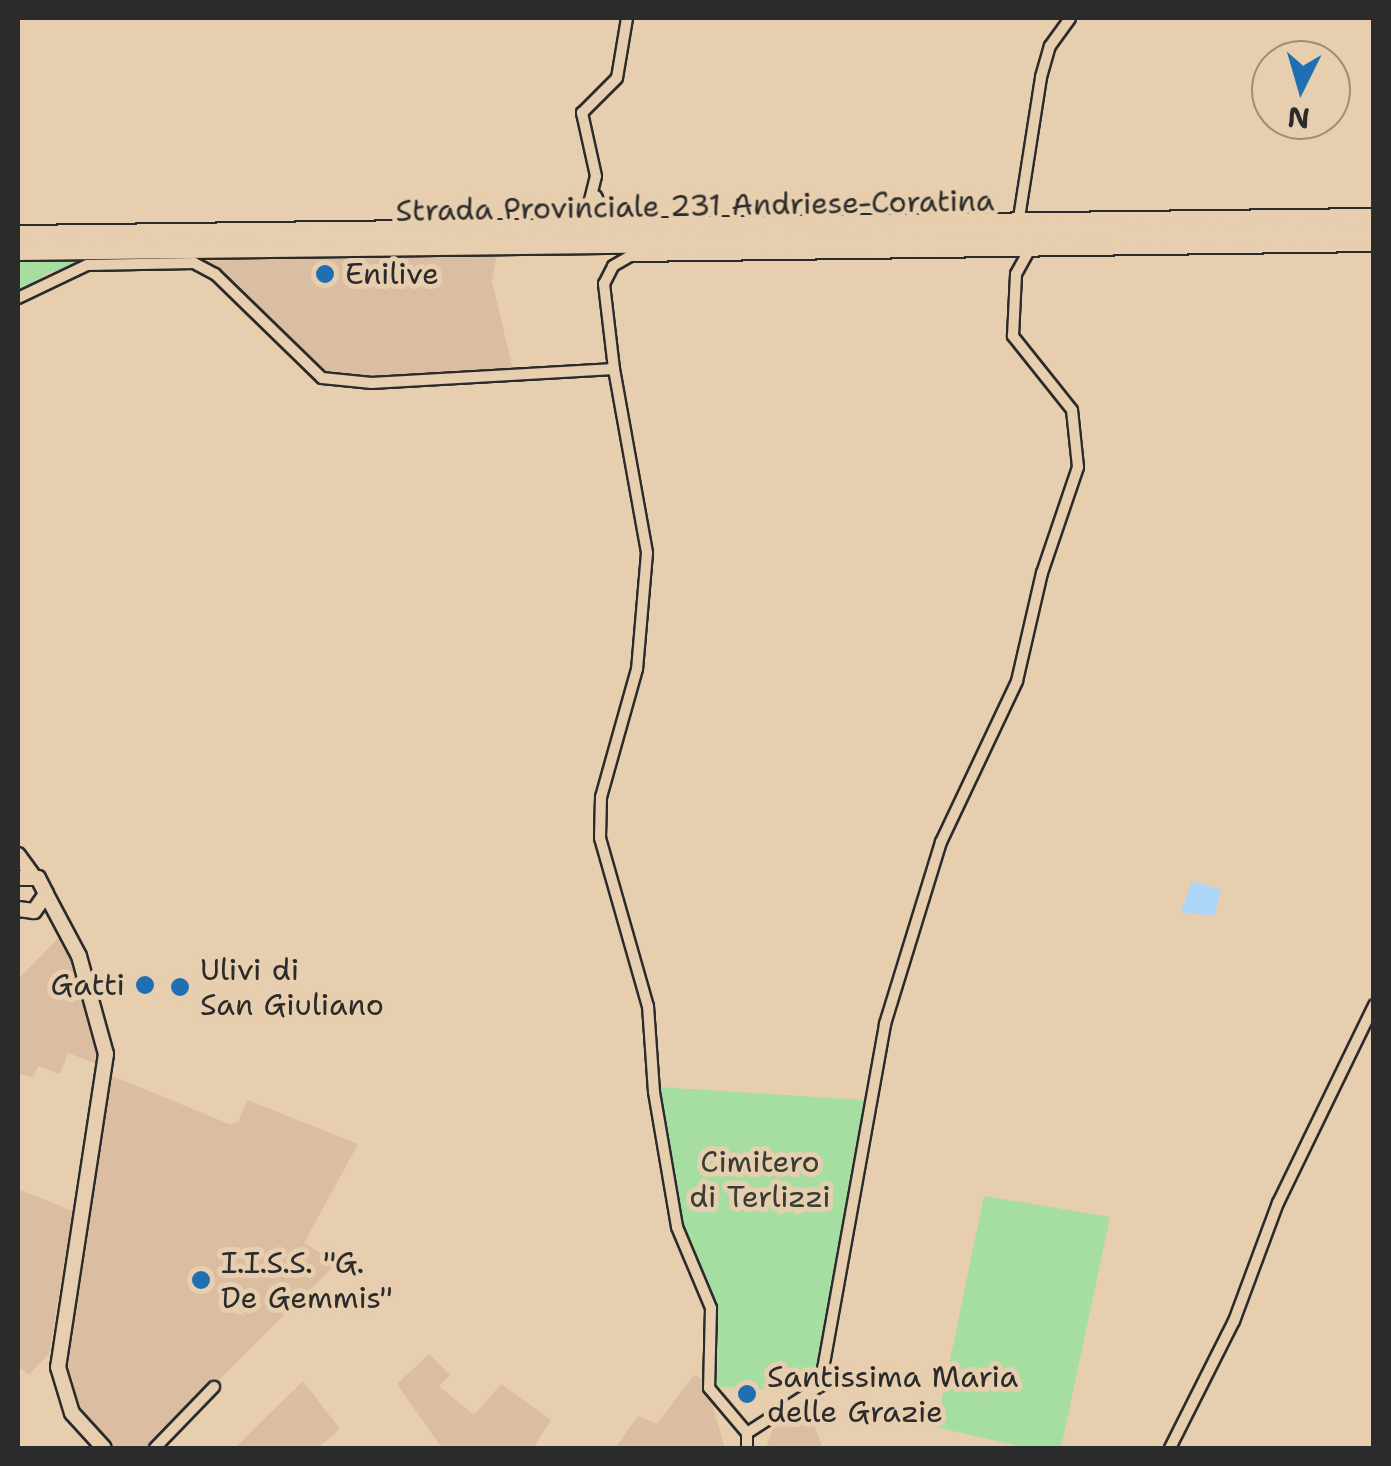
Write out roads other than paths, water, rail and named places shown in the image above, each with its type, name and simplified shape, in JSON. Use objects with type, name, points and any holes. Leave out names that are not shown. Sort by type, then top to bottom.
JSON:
[{"type":"highway","name":"Strada Provinciale 231 Andriese-Coratina","points":[[18,242],[1374,224]]},
{"type":"highway","name":"Strada Provinciale 231 Andriese-Coratina","points":[[18,254],[1374,236]]},
{"type":"main road","points":[[18,854],[25,877],[46,894],[79,956],[106,1054],[59,1380],[75,1418],[104,1448]]},
{"type":"main road","points":[[22,910],[46,894]]},
{"type":"main road","points":[[22,910],[58,919]]},
{"type":"street","points":[[610,223],[596,196],[582,112],[617,78],[628,18]]},
{"type":"street","points":[[1018,218],[1027,192],[1042,77],[1050,46],[1070,18]]},
{"type":"street","points":[[1027,192],[1041,218]]},
{"type":"street","points":[[584,224],[596,196]]},
{"type":"street","points":[[18,231],[1374,214]]},
{"type":"street","points":[[747,1448],[747,1432],[712,1392],[711,1308],[676,1227],[654,1092],[652,1025],[598,826],[637,669],[647,553],[614,369],[604,284],[612,266],[628,256],[1374,246]]},
{"type":"street","points":[[747,1432],[820,1386],[885,1024],[940,842],[1017,681],[1042,573],[1078,467],[1072,410],[1013,336],[1016,274],[1008,251]]},
{"type":"street","points":[[1016,274],[1029,251]]},
{"type":"street","points":[[18,298],[87,264],[186,262],[215,274],[318,376],[335,383],[614,369]]},
{"type":"street","points":[[1170,1448],[1234,1321],[1278,1202],[1374,1004]]},
{"type":"street","points":[[155,1448],[214,1387]]},
{"type":"water","points":[[1192,881],[1221,890],[1214,916],[1181,912]]},
{"type":"place","name":"Enilive","points":[[325,274]]},
{"type":"place","name":"Gatti","points":[[145,985]]},
{"type":"place","name":"Ulivi di San Giuliano","points":[[180,987]]},
{"type":"place","name":"I.I.S.S. \"G. De Gemmis\"","points":[[201,1280]]},
{"type":"place","name":"Santissima Maria delle Grazie","points":[[747,1394]]},
{"type":"park label","name":"Cimitero di Terlizzi","points":[[760,1179]]}]
